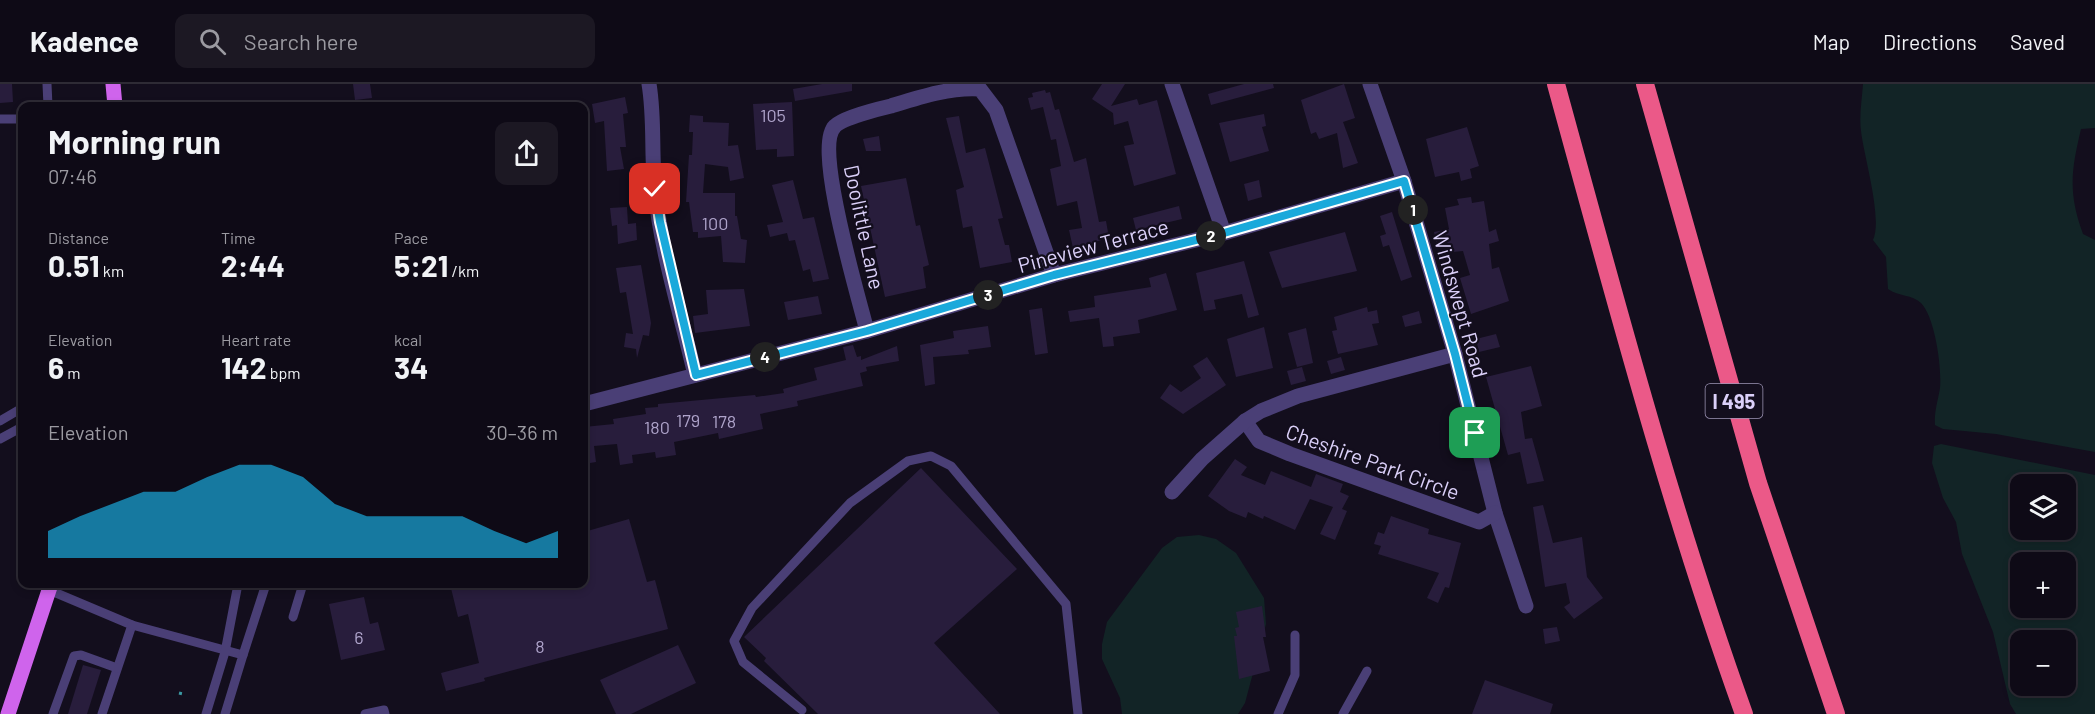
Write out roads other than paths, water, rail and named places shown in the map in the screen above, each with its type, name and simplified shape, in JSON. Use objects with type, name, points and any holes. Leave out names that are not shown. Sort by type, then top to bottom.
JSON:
[{"type":"highway","points":[[1556,84],[1664,468],[1744,714]]},
{"type":"highway","name":"I 495","points":[[1645,84],[1758,483],[1836,714]]},
{"type":"main road","points":[[114,84],[114,102]]},
{"type":"main road","points":[[8,712],[50,588]]},
{"type":"street","points":[[648,84],[654,120],[655,189],[660,222],[696,375]]},
{"type":"street","points":[[1172,84],[1224,233]]},
{"type":"street","name":"Windswept Road","points":[[1370,84],[1404,181],[1455,354],[1495,513],[1526,606]]},
{"type":"street","name":"Doolittle Lane","points":[[867,331],[830,185],[829,134],[836,125],[883,108],[952,90],[980,89],[996,110],[1054,275]]},
{"type":"street","name":"Pineview Terrace","points":[[588,403],[867,331],[1054,275],[1224,233],[1404,181]]},
{"type":"street","name":"Cheshire Park Circle","points":[[1172,492],[1202,459],[1245,421],[1261,411],[1298,396],[1455,354]]},
{"type":"street","name":"Cheshire Park Circle","points":[[1245,421],[1259,441],[1339,472],[1479,522],[1495,513]]},
{"type":"lane","points":[[47,84],[48,102]]},
{"type":"lane","points":[[0,119],[18,119]]},
{"type":"lane","points":[[0,421],[18,410]]},
{"type":"lane","points":[[0,439],[18,429]]},
{"type":"lane","points":[[803,713],[744,662],[734,641],[752,608],[850,502],[908,461],[931,456],[951,466],[1066,604],[1078,714]]},
{"type":"lane","points":[[52,588],[132,625],[225,652],[243,655]]},
{"type":"lane","points":[[206,714],[225,652],[237,588]]},
{"type":"lane","points":[[225,714],[265,588]]},
{"type":"lane","points":[[293,617],[301,588]]},
{"type":"lane","points":[[102,714],[132,625]]},
{"type":"lane","points":[[1278,714],[1295,675],[1294,635]]},
{"type":"lane","points":[[53,714],[74,656],[81,655],[117,668]]},
{"type":"lane","points":[[1343,714],[1367,671]]},
{"type":"lane","points":[[365,714],[384,710],[385,714]]}]
